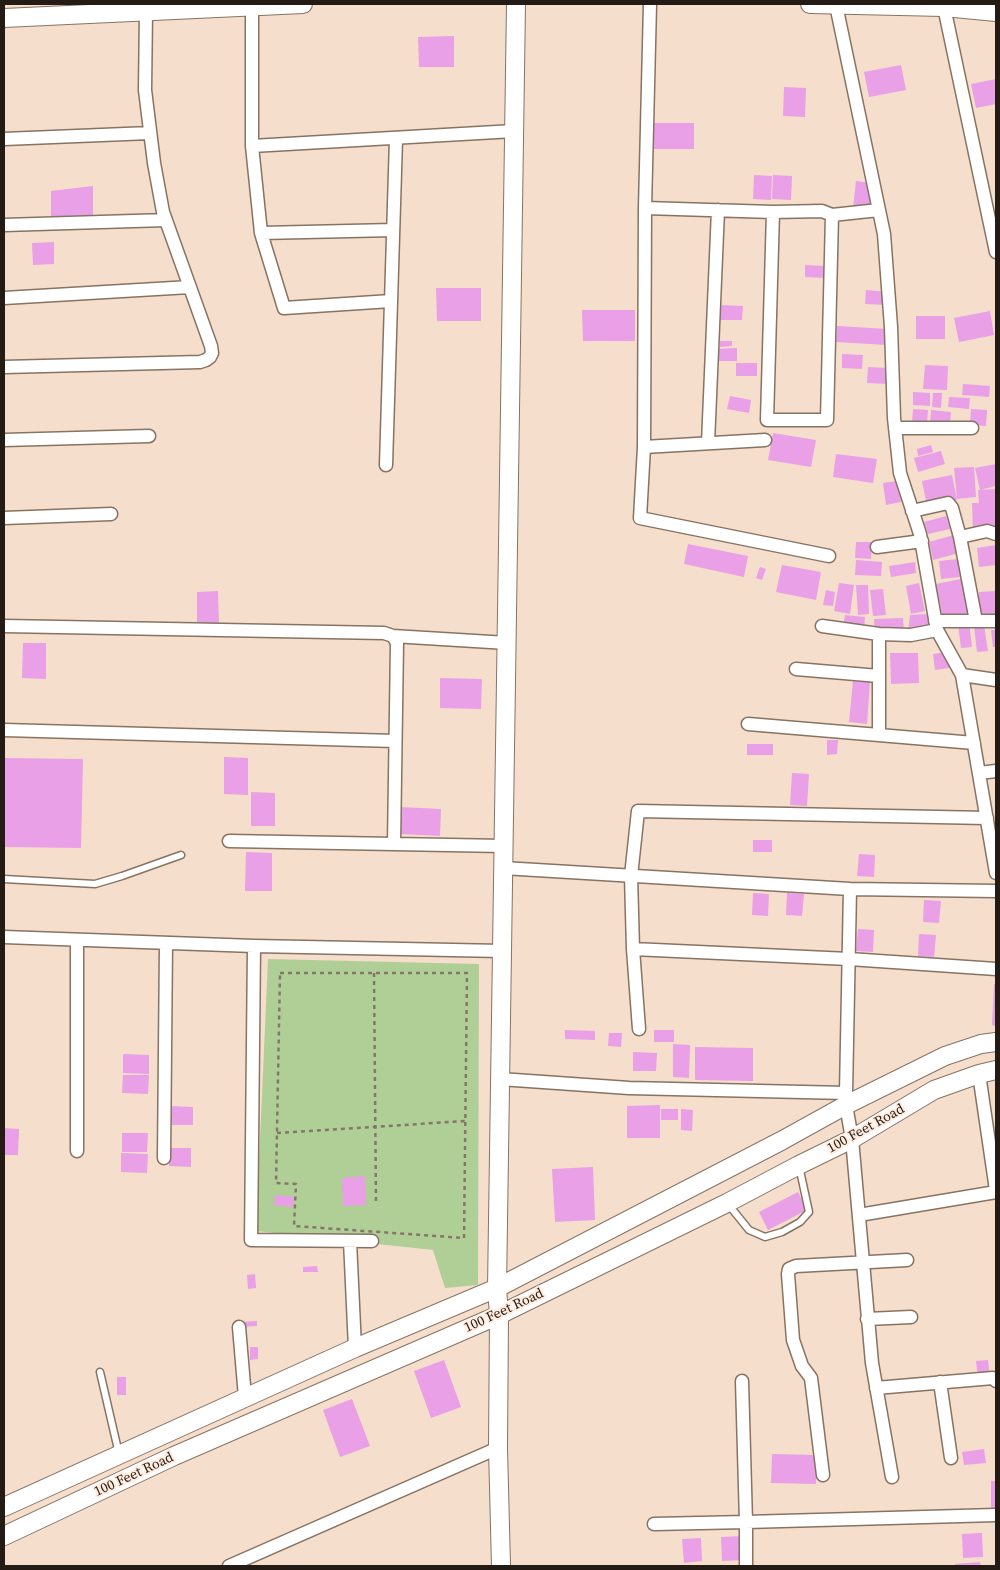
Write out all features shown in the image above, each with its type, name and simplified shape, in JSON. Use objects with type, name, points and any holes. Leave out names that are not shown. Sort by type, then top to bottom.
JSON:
[{"type":"main road","points":[[4,18],[303,4]]},
{"type":"main road","points":[[501,1566],[498,1448],[499,1315],[497,1288],[516,4]]},
{"type":"main road","points":[[810,4],[944,7],[996,12]]},
{"type":"main road","name":"100 Feet Road","points":[[4,1507],[355,1348],[497,1288],[782,1140],[846,1099],[945,1056],[981,1044],[996,1042]]},
{"type":"main road","name":"100 Feet Road","points":[[4,1536],[174,1456],[499,1315],[727,1203],[852,1139],[934,1090],[996,1070]]},
{"type":"street","points":[[650,4],[645,208],[644,447],[640,518],[829,556]]},
{"type":"street","points":[[836,5],[884,234],[892,327],[895,428],[900,473],[922,541],[936,626],[962,675],[994,849],[996,873]]},
{"type":"street","points":[[252,6],[252,146],[261,233],[284,308],[391,301]]},
{"type":"street","points":[[944,7],[996,252]]},
{"type":"street","points":[[4,367],[206,360],[212,353],[166,220],[156,173],[145,90],[146,11]]},
{"type":"street","points":[[252,146],[514,131]]},
{"type":"street","points":[[4,139],[150,133]]},
{"type":"street","points":[[386,465],[396,138]]},
{"type":"street","points":[[645,208],[773,212],[822,211],[832,215],[879,210]]},
{"type":"street","points":[[708,443],[718,210]]},
{"type":"street","points":[[773,212],[767,420],[827,420],[832,215]]},
{"type":"street","points":[[4,225],[166,220]]},
{"type":"street","points":[[261,233],[393,230]]},
{"type":"street","points":[[4,298],[190,287]]},
{"type":"street","points":[[895,428],[972,428]]},
{"type":"street","points":[[4,440],[149,436]]},
{"type":"street","points":[[644,447],[765,440]]},
{"type":"street","points":[[912,511],[948,503],[952,508],[960,536],[976,621]]},
{"type":"street","points":[[4,518],[112,514]]},
{"type":"street","points":[[960,536],[987,531],[996,534]]},
{"type":"street","points":[[877,547],[922,541]]},
{"type":"street","points":[[822,626],[879,634],[911,635],[936,626],[976,621],[996,621]]},
{"type":"street","points":[[4,626],[384,633],[393,636],[507,643]]},
{"type":"street","points":[[879,634],[879,735]]},
{"type":"street","points":[[393,636],[396,643],[394,844]]},
{"type":"street","points":[[796,669],[879,676]]},
{"type":"street","points":[[962,675],[996,680]]},
{"type":"street","points":[[748,724],[974,743]]},
{"type":"street","points":[[4,730],[395,741]]},
{"type":"street","points":[[979,773],[996,771]]},
{"type":"street","points":[[639,1029],[633,949],[632,876],[638,811],[987,818]]},
{"type":"street","points":[[229,841],[504,846]]},
{"type":"street","points":[[503,868],[850,889],[996,891]]},
{"type":"street","points":[[850,889],[846,1099],[852,1139],[872,1363],[892,1477]]},
{"type":"street","points":[[4,937],[254,946],[502,951]]},
{"type":"street","points":[[77,940],[77,1151]]},
{"type":"street","points":[[164,1158],[166,943]]},
{"type":"street","points":[[254,946],[251,1240],[372,1241]]},
{"type":"street","points":[[633,949],[848,959],[996,969]]},
{"type":"street","points":[[859,1215],[996,1191],[993,1149],[979,1074]]},
{"type":"street","points":[[500,1079],[629,1088],[846,1099]]},
{"type":"street","points":[[350,1241],[355,1348]]},
{"type":"street","points":[[823,1475],[811,1378],[802,1366],[793,1340],[789,1269],[796,1266],[907,1260]]},
{"type":"street","points":[[868,1319],[911,1317]]},
{"type":"street","points":[[239,1326],[245,1397]]},
{"type":"street","points":[[876,1388],[993,1378],[996,1381]]},
{"type":"street","points":[[742,1380],[746,1566]]},
{"type":"street","points":[[940,1382],[951,1458]]},
{"type":"street","points":[[229,1566],[498,1448]]},
{"type":"street","points":[[654,1524],[996,1515]]},
{"type":"lane","points":[[4,879],[95,884],[180,855]]},
{"type":"lane","points":[[727,1203],[749,1230],[765,1237],[782,1232],[800,1222],[809,1212],[799,1165]]},
{"type":"lane","points":[[100,1372],[120,1456]]},
{"type":"path","points":[[280,973],[374,973],[467,973],[464,1238],[294,1226],[296,1184],[276,1183],[280,973]]},
{"type":"path","points":[[374,973],[376,1202]]},
{"type":"path","points":[[277,1134],[466,1121]]},
{"type":"green space","points":[[268,959],[479,964],[478,1285],[445,1288],[433,1250],[256,1231]]},
{"type":"building","points":[[454,36],[454,67],[419,67],[418,37]]},
{"type":"building","points":[[901,65],[906,90],[869,97],[864,72]]},
{"type":"building","points":[[996,79],[996,104],[976,108],[971,84]]},
{"type":"building","points":[[784,87],[806,88],[805,117],[783,116]]},
{"type":"building","points":[[654,123],[694,123],[694,149],[654,149]]},
{"type":"building","points":[[754,175],[772,176],[771,200],[753,199]]},
{"type":"building","points":[[773,175],[792,176],[791,200],[772,199]]},
{"type":"building","points":[[856,181],[872,183],[870,209],[853,208]]},
{"type":"building","points":[[93,186],[93,216],[51,218],[51,191]]},
{"type":"building","points":[[54,242],[54,264],[33,265],[32,243]]},
{"type":"building","points":[[805,265],[826,266],[826,278],[805,277]]},
{"type":"building","points":[[436,288],[481,288],[481,321],[437,321]]},
{"type":"building","points":[[866,290],[888,292],[887,305],[865,304]]},
{"type":"building","points":[[719,305],[743,306],[742,320],[718,320]]},
{"type":"building","points":[[582,310],[635,310],[635,341],[583,341]]},
{"type":"building","points":[[990,311],[994,335],[959,342],[954,318]]},
{"type":"building","points":[[916,316],[945,316],[945,339],[916,339]]},
{"type":"building","points":[[837,326],[888,329],[887,345],[836,342]]},
{"type":"building","points":[[720,341],[732,341],[732,346],[720,347]]},
{"type":"building","points":[[737,348],[737,361],[715,361],[715,349]]},
{"type":"building","points":[[842,354],[863,355],[862,369],[842,368]]},
{"type":"building","points":[[736,363],[757,363],[757,376],[736,376]]},
{"type":"building","points":[[925,365],[948,366],[947,390],[923,389]]},
{"type":"building","points":[[868,367],[889,368],[888,384],[867,383]]},
{"type":"building","points":[[963,384],[990,386],[989,397],[962,395]]},
{"type":"building","points":[[913,392],[930,393],[930,406],[913,405]]},
{"type":"building","points":[[933,393],[942,393],[941,408],[932,407]]},
{"type":"building","points":[[730,396],[751,400],[749,413],[727,409]]},
{"type":"building","points":[[949,397],[970,398],[969,409],[948,407]]},
{"type":"building","points":[[913,409],[928,410],[927,424],[912,423]]},
{"type":"building","points":[[971,409],[987,410],[986,426],[970,425]]},
{"type":"building","points":[[931,410],[951,412],[950,424],[930,423]]},
{"type":"building","points":[[773,433],[816,440],[811,467],[768,460]]},
{"type":"building","points":[[931,445],[933,452],[918,456],[917,449]]},
{"type":"building","points":[[941,451],[945,464],[918,472],[914,458]]},
{"type":"building","points":[[836,454],[877,459],[873,483],[833,477]]},
{"type":"building","points":[[996,464],[996,486],[980,490],[975,468]]},
{"type":"building","points":[[974,467],[976,497],[957,499],[954,468]]},
{"type":"building","points":[[952,475],[957,500],[927,506],[922,481]]},
{"type":"building","points":[[897,481],[901,502],[886,505],[883,483]]},
{"type":"building","points":[[996,489],[996,529],[973,531],[972,503],[979,503],[978,490]]},
{"type":"building","points":[[946,516],[950,529],[928,534],[924,522]]},
{"type":"building","points":[[954,535],[959,553],[933,560],[929,542]]},
{"type":"building","points":[[856,542],[872,542],[871,559],[855,558]]},
{"type":"building","points":[[688,544],[748,556],[744,577],[684,564]]},
{"type":"building","points":[[996,545],[996,565],[979,567],[977,548]]},
{"type":"building","points":[[958,559],[960,577],[941,579],[939,561]]},
{"type":"building","points":[[856,560],[882,562],[881,576],[855,575]]},
{"type":"building","points":[[915,562],[916,573],[891,577],[889,566]]},
{"type":"building","points":[[782,565],[821,572],[816,600],[776,592]]},
{"type":"building","points":[[760,567],[766,569],[762,580],[756,578]]},
{"type":"building","points":[[961,579],[968,615],[943,619],[936,584]]},
{"type":"building","points":[[839,583],[854,585],[850,614],[834,611]]},
{"type":"building","points":[[919,583],[925,611],[911,614],[906,586]]},
{"type":"building","points":[[856,585],[868,585],[869,614],[858,615]]},
{"type":"building","points":[[883,589],[886,615],[873,616],[870,590]]},
{"type":"building","points":[[826,590],[835,592],[833,606],[823,605]]},
{"type":"building","points":[[218,591],[219,625],[197,625],[197,592]]},
{"type":"building","points":[[996,591],[996,619],[979,619],[979,592]]},
{"type":"building","points":[[928,614],[929,629],[908,632],[910,615]]},
{"type":"building","points":[[845,615],[865,617],[864,629],[843,627]]},
{"type":"building","points":[[903,618],[904,631],[875,631],[874,619]]},
{"type":"building","points":[[969,622],[972,647],[961,648],[958,624]]},
{"type":"building","points":[[984,625],[988,651],[977,652],[974,626]]},
{"type":"building","points":[[991,630],[996,630],[996,647],[993,647]]},
{"type":"building","points":[[23,643],[46,643],[46,679],[22,678]]},
{"type":"building","points":[[947,652],[949,668],[935,670],[933,654]]},
{"type":"building","points":[[890,653],[918,653],[919,683],[891,684]]},
{"type":"building","points":[[440,678],[482,679],[481,709],[440,708]]},
{"type":"building","points":[[853,681],[870,682],[867,724],[849,722]]},
{"type":"building","points":[[827,740],[838,740],[837,754],[827,755]]},
{"type":"building","points":[[747,744],[773,744],[773,755],[747,755]]},
{"type":"building","points":[[224,757],[248,758],[248,795],[224,794]]},
{"type":"building","points":[[4,758],[83,759],[81,848],[4,847]]},
{"type":"building","points":[[792,773],[809,774],[807,806],[790,805]]},
{"type":"building","points":[[251,792],[275,793],[275,826],[251,826]]},
{"type":"building","points":[[400,807],[441,809],[440,836],[399,834]]},
{"type":"building","points":[[753,840],[772,840],[772,852],[753,852]]},
{"type":"building","points":[[246,852],[272,853],[272,891],[245,891]]},
{"type":"building","points":[[859,854],[875,855],[874,877],[857,876]]},
{"type":"building","points":[[753,893],[769,894],[768,916],[752,915]]},
{"type":"building","points":[[787,893],[804,894],[802,916],[786,915]]},
{"type":"building","points":[[924,900],[941,901],[939,923],[923,922]]},
{"type":"building","points":[[858,929],[874,930],[873,952],[856,951]]},
{"type":"building","points":[[919,934],[936,935],[934,957],[918,956]]},
{"type":"building","points":[[994,984],[996,984],[996,1026],[992,1025]]},
{"type":"building","points":[[565,1030],[595,1031],[595,1040],[565,1039]]},
{"type":"building","points":[[654,1030],[674,1030],[674,1042],[654,1042]]},
{"type":"building","points":[[609,1033],[622,1033],[621,1047],[608,1046]]},
{"type":"building","points":[[673,1044],[690,1045],[689,1078],[673,1077]]},
{"type":"building","points":[[695,1047],[753,1048],[753,1081],[695,1080]]},
{"type":"building","points":[[633,1052],[657,1053],[656,1071],[633,1071]]},
{"type":"building","points":[[123,1054],[149,1055],[149,1074],[123,1073]]},
{"type":"building","points":[[123,1075],[149,1075],[148,1094],[122,1093]]},
{"type":"building","points":[[660,1105],[660,1138],[627,1138],[627,1106]]},
{"type":"building","points":[[171,1106],[193,1107],[193,1125],[170,1125]]},
{"type":"building","points":[[661,1109],[678,1109],[678,1120],[661,1120]]},
{"type":"building","points":[[681,1109],[693,1110],[692,1131],[681,1130]]},
{"type":"building","points":[[4,1128],[19,1129],[18,1155],[4,1155]]},
{"type":"building","points":[[122,1133],[148,1133],[147,1152],[122,1152]]},
{"type":"building","points":[[170,1148],[191,1148],[191,1167],[169,1166]]},
{"type":"building","points":[[121,1153],[148,1154],[147,1173],[121,1172]]},
{"type":"building","points":[[593,1167],[595,1220],[555,1222],[552,1169]]},
{"type":"building","points":[[365,1176],[366,1205],[343,1206],[342,1178]]},
{"type":"building","points":[[798,1192],[807,1210],[768,1230],[759,1212]]},
{"type":"building","points":[[275,1195],[294,1197],[293,1207],[274,1205]]},
{"type":"building","points":[[317,1266],[318,1272],[303,1272],[303,1267]]},
{"type":"building","points":[[255,1274],[256,1288],[248,1289],[247,1275]]},
{"type":"building","points":[[257,1321],[257,1326],[240,1327],[240,1322]]},
{"type":"building","points":[[250,1347],[258,1347],[258,1359],[250,1360]]},
{"type":"building","points":[[444,1360],[461,1407],[431,1418],[414,1371]]},
{"type":"building","points":[[988,1360],[990,1377],[978,1378],[976,1361]]},
{"type":"building","points":[[117,1377],[126,1377],[126,1395],[117,1395]]},
{"type":"building","points":[[352,1399],[370,1446],[340,1457],[323,1410]]},
{"type":"building","points":[[984,1449],[986,1463],[964,1465],[962,1452]]},
{"type":"building","points":[[772,1454],[816,1455],[816,1484],[771,1483]]},
{"type":"building","points":[[991,1481],[996,1481],[996,1513],[991,1513]]},
{"type":"building","points":[[982,1533],[983,1557],[963,1558],[962,1534]]},
{"type":"building","points":[[743,1536],[744,1560],[722,1561],[721,1537]]},
{"type":"building","points":[[701,1538],[702,1561],[684,1563],[682,1539]]},
{"type":"building","points":[[980,1562],[981,1566],[955,1566],[955,1564]]}]
